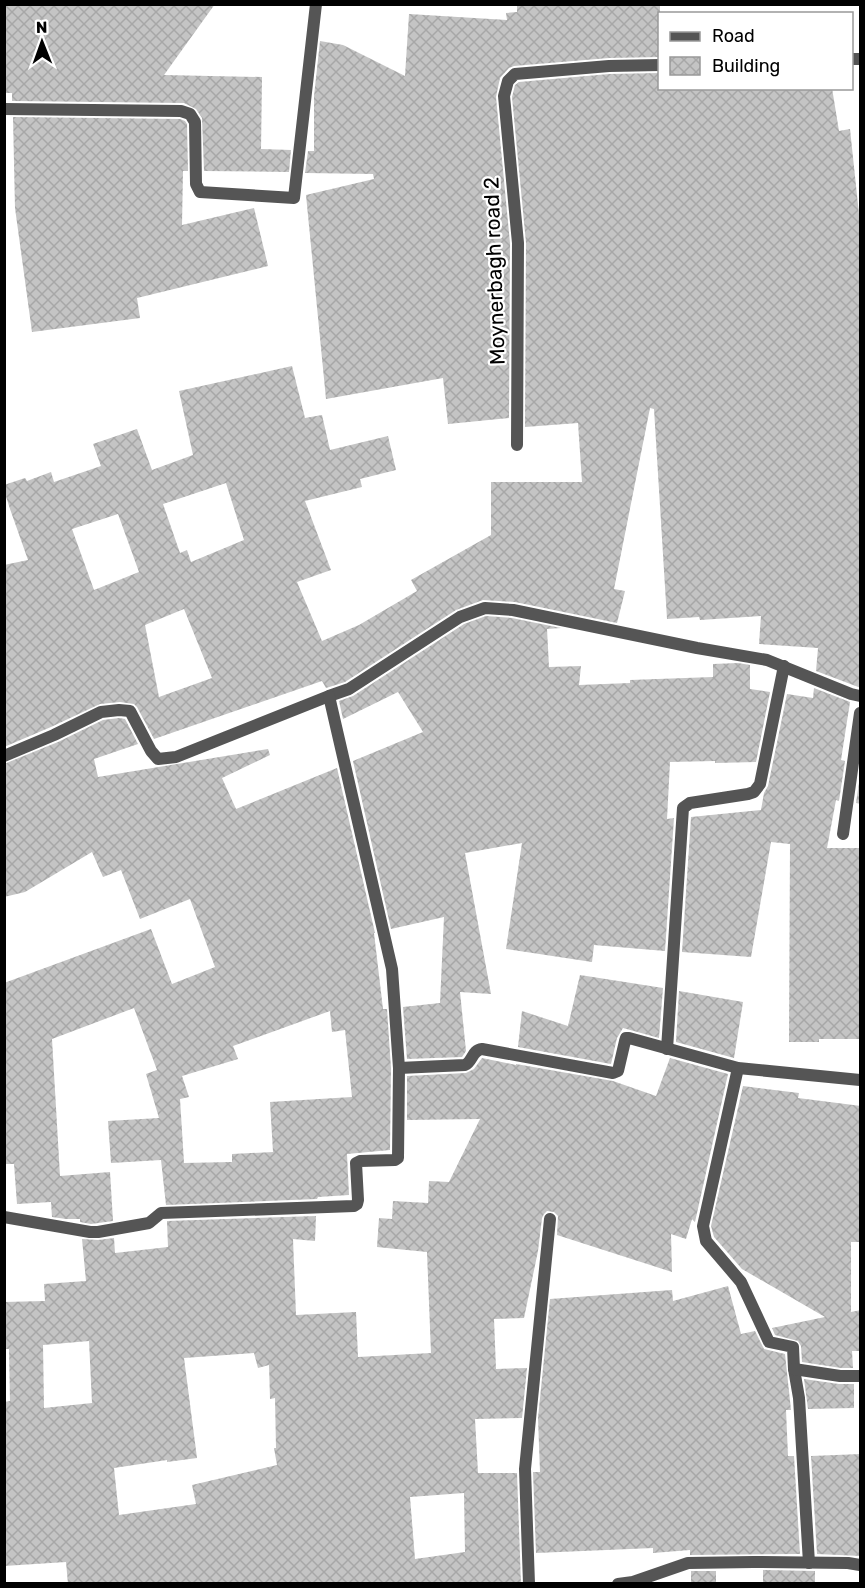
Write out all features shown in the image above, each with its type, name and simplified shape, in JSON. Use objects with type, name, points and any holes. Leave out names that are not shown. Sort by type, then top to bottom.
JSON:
[{"type":"street","points":[[4,109],[181,111],[190,114],[195,122],[196,184],[200,192],[294,198],[316,4]]},
{"type":"street","name":"Moynerbagh road 2","points":[[517,445],[518,243],[504,96],[508,81],[515,74],[609,66],[658,65]]},
{"type":"street","points":[[4,756],[101,712],[119,710],[130,711],[151,752],[158,759],[176,757],[349,689],[460,617],[486,608],[513,610],[767,660],[850,694],[861,696]]},
{"type":"street","points":[[667,1049],[683,808],[690,803],[748,794],[754,792],[760,784],[784,666]]},
{"type":"street","points":[[4,1217],[98,1232],[149,1223],[161,1213],[354,1206],[358,1200],[356,1163],[398,1158],[399,1068],[392,969],[329,696]]},
{"type":"street","points":[[843,834],[861,713]]},
{"type":"street","points":[[399,1068],[465,1065],[469,1063],[475,1052],[482,1049],[613,1073],[618,1071],[626,1038],[738,1068],[861,1080]]},
{"type":"street","points":[[738,1068],[703,1226],[704,1234],[706,1241],[741,1282],[769,1342],[793,1347],[800,1410],[809,1563]]},
{"type":"street","points":[[529,1584],[525,1469],[550,1219]]},
{"type":"street","points":[[794,1369],[840,1376],[861,1376]]},
{"type":"street","points":[[618,1584],[633,1582],[688,1563],[849,1563],[861,1565]]},
{"type":"building","points":[[4,4],[215,4],[164,75],[262,77],[261,149],[291,150],[289,172],[204,171],[202,118],[196,109],[184,103],[12,101],[12,93],[4,93]]},
{"type":"building","points":[[517,4],[660,4],[658,57],[609,58],[514,66],[500,78],[496,97],[510,243],[509,418],[448,424],[443,378],[326,399],[306,195],[374,179],[373,174],[305,173],[308,151],[314,151],[314,96],[320,41],[343,45],[405,76],[409,14],[507,20],[506,13],[517,12]]},
{"type":"building","points":[[658,73],[658,90],[832,90],[839,131],[850,129],[861,233],[861,688],[816,671],[818,648],[759,644],[761,616],[700,620],[699,617],[667,619],[654,409],[650,408],[614,589],[625,591],[617,623],[515,602],[483,600],[456,610],[345,682],[326,688],[322,681],[154,739],[134,704],[120,702],[100,704],[4,747],[4,565],[28,560],[4,485],[25,478],[27,481],[51,472],[54,482],[101,466],[93,444],[137,429],[152,470],[193,455],[179,391],[292,366],[305,418],[322,415],[330,450],[388,436],[396,470],[360,479],[362,487],[305,501],[331,570],[297,582],[322,641],[359,625],[417,591],[411,580],[491,535],[491,482],[582,482],[578,423],[525,427],[526,243],[512,97],[515,85],[519,82],[609,74]],"holes":[[[226,483],[244,540],[191,562],[187,550],[180,553],[163,504]],[[118,514],[139,572],[94,590],[72,529]],[[184,609],[212,678],[159,697],[145,625]]]},
{"type":"building","points":[[13,117],[180,119],[185,121],[187,124],[188,171],[183,171],[182,225],[254,208],[268,266],[137,298],[140,318],[32,332],[15,208]]},
{"type":"building","points":[[486,616],[512,618],[561,628],[547,629],[549,667],[581,666],[579,685],[630,683],[630,680],[713,677],[713,664],[738,663],[750,665],[750,689],[770,692],[756,762],[670,762],[667,819],[674,818],[665,951],[594,945],[592,962],[506,949],[522,843],[465,853],[491,994],[460,992],[466,1051],[462,1057],[407,1059],[403,1007],[440,1003],[444,917],[391,929],[353,761],[423,732],[398,692],[343,719],[339,701],[353,696],[464,624]]},
{"type":"building","points":[[814,688],[850,702],[841,760],[845,761],[839,801],[836,800],[827,848],[861,848],[861,1039],[789,1042],[790,844],[771,842],[751,957],[682,952],[691,817],[761,810],[787,694],[813,698]]},
{"type":"building","points":[[125,719],[138,744],[94,759],[98,777],[268,749],[270,755],[222,778],[236,809],[337,768],[375,933],[383,1009],[387,1009],[391,1068],[390,1150],[347,1154],[349,1195],[318,1197],[317,1199],[166,1205],[161,1160],[111,1163],[108,1121],[159,1118],[146,1074],[157,1070],[134,1008],[52,1039],[60,1176],[110,1172],[113,1221],[91,1224],[80,1222],[80,1219],[52,1217],[51,1202],[17,1204],[14,1164],[4,1164],[4,983],[151,929],[172,984],[215,967],[190,899],[140,919],[121,870],[103,877],[92,852],[25,892],[4,897],[4,764],[58,742],[103,720]],"holes":[[[330,1011],[332,1032],[345,1030],[352,1097],[270,1102],[273,1152],[232,1154],[232,1162],[184,1163],[180,1099],[189,1097],[182,1076],[238,1059],[233,1046]]]},
{"type":"building","points":[[861,769],[861,804],[856,803]]},
{"type":"building","points":[[580,975],[663,988],[659,1038],[623,1028],[617,1038],[611,1064],[518,1047],[522,1011],[568,1026]]},
{"type":"building","points":[[679,991],[743,1002],[734,1058],[676,1042]]},
{"type":"building","points":[[482,1058],[613,1081],[656,1096],[670,1058],[728,1074],[695,1222],[692,1219],[686,1239],[671,1234],[672,1272],[557,1235],[558,1216],[554,1212],[547,1211],[542,1218],[538,1251],[524,1318],[494,1319],[496,1369],[527,1368],[522,1418],[475,1419],[478,1473],[517,1473],[521,1584],[68,1584],[66,1562],[4,1566],[4,1402],[10,1401],[9,1349],[4,1349],[4,1302],[45,1301],[44,1284],[86,1281],[82,1239],[114,1238],[115,1253],[168,1247],[167,1221],[316,1216],[315,1241],[293,1239],[296,1315],[356,1312],[358,1357],[431,1353],[427,1252],[377,1247],[379,1218],[392,1219],[393,1201],[428,1203],[429,1181],[449,1182],[480,1119],[407,1120],[407,1076],[466,1073],[474,1069]],"holes":[[[89,1341],[92,1403],[44,1408],[43,1345]],[[254,1353],[258,1368],[269,1365],[270,1399],[275,1398],[276,1448],[274,1448],[277,1465],[192,1485],[196,1504],[119,1515],[114,1468],[197,1458],[184,1358]],[[464,1493],[465,1552],[415,1559],[410,1497]]]},
{"type":"building","points":[[743,1086],[799,1093],[798,1098],[861,1106],[861,1242],[851,1242],[851,1312],[861,1310],[861,1351],[852,1351],[853,1368],[802,1362],[801,1346],[798,1341],[775,1335],[772,1328],[825,1317],[742,1269],[714,1237],[711,1226]]},
{"type":"building","points":[[728,1286],[741,1334],[755,1331],[764,1349],[785,1354],[791,1410],[786,1410],[788,1456],[794,1456],[800,1554],[690,1555],[690,1550],[653,1553],[653,1548],[536,1553],[533,1472],[540,1472],[538,1418],[550,1299],[672,1290],[673,1301]]},
{"type":"building","points":[[804,1379],[854,1384],[854,1408],[808,1409]]},
{"type":"building","points":[[861,1454],[861,1556],[817,1554],[811,1456]]},
{"type":"building","points":[[763,1570],[815,1571],[815,1584],[763,1584]]},
{"type":"building","points":[[691,1571],[716,1571],[716,1584],[691,1584]]}]
